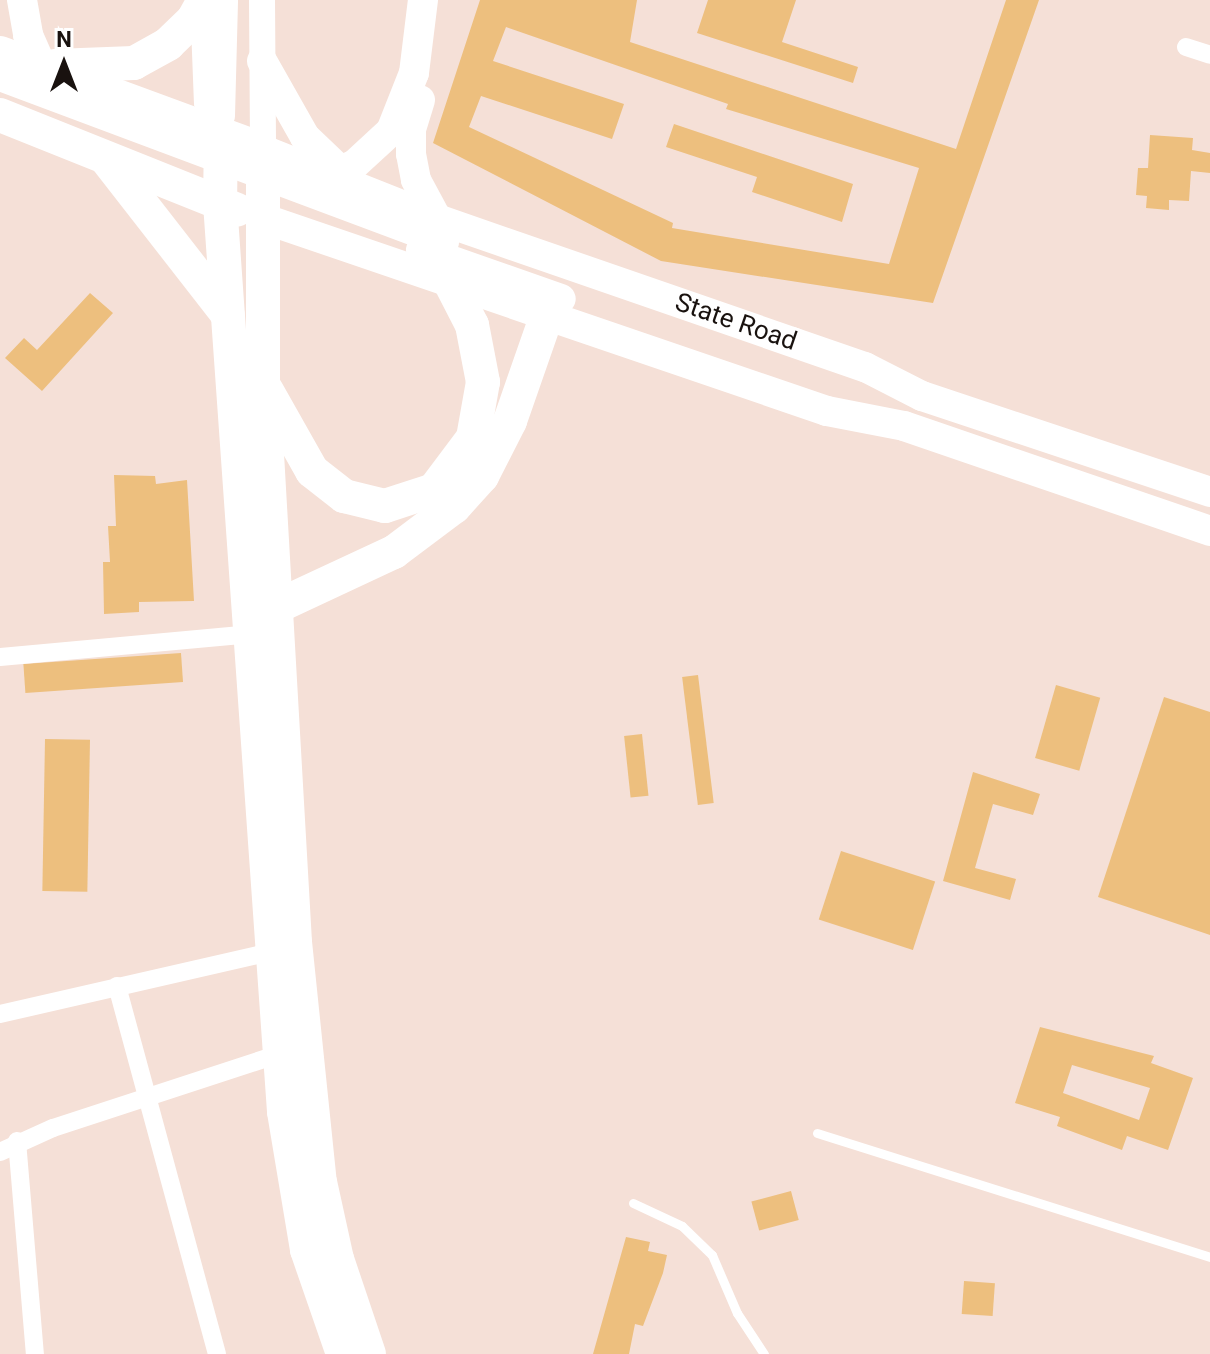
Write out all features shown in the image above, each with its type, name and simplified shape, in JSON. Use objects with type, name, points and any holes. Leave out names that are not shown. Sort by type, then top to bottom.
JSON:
[{"type":"highway","points":[[10,64],[134,63],[168,44],[193,20],[204,0]]},
{"type":"highway","points":[[10,64],[263,150],[259,217],[263,384],[295,942],[311,1118],[337,1259],[369,1354]]},
{"type":"highway","points":[[0,115],[259,217]]},
{"type":"highway","points":[[221,134],[220,203],[280,1054],[301,1222],[343,1354]]},
{"type":"highway","points":[[105,157],[229,316]]},
{"type":"highway","points":[[263,384],[312,471],[327,486],[344,496],[385,506],[434,490],[462,458],[480,409],[482,364],[465,307],[436,255]]},
{"type":"highway","points":[[278,606],[394,552],[454,507],[482,476],[510,421],[547,315]]},
{"type":"main road","points":[[22,0],[28,35],[56,98]]},
{"type":"main road","points":[[204,0],[209,102],[221,134]]},
{"type":"main road","points":[[221,134],[225,0]]},
{"type":"main road","points":[[262,0],[263,150]]},
{"type":"main road","points":[[297,190],[354,165],[391,131],[414,73],[423,0]]},
{"type":"main road","points":[[437,219],[416,180],[411,143],[433,59],[441,0]]},
{"type":"main road","points":[[262,61],[305,137],[326,161],[367,191]]},
{"type":"main road","points":[[10,64],[56,98],[635,316],[904,426],[1210,531]]},
{"type":"main road","points":[[0,95],[264,199],[635,316],[922,396]]},
{"type":"main road","name":"State Road","points":[[263,150],[437,219],[865,367],[922,396],[1210,492]]},
{"type":"main road","points":[[259,217],[827,411],[904,426]]},
{"type":"street","points":[[1186,47],[1210,55]]},
{"type":"street","points":[[0,657],[252,634]]},
{"type":"street","points":[[0,1014],[271,952]]},
{"type":"street","points":[[117,986],[217,1354]]},
{"type":"street","points":[[0,1152],[17,1141],[146,1101],[280,1054]]},
{"type":"street","points":[[17,1141],[35,1354]]},
{"type":"lane","points":[[817,1133],[1210,1257]]},
{"type":"lane","points":[[633,1203],[682,1226],[712,1255],[737,1313],[764,1354]]},
{"type":"building","points":[[480,0],[637,0],[630,42],[956,149],[1006,0],[1039,0],[933,303],[661,261],[433,143]],"holes":[[[506,27],[728,104],[726,109],[919,168],[889,264],[672,228],[673,223],[469,127],[481,96],[612,139],[624,104],[493,61]]]},
{"type":"building","points":[[708,0],[796,0],[782,42],[858,67],[853,83],[697,33]]},
{"type":"building","points":[[674,124],[853,184],[842,222],[752,192],[757,177],[666,147]]},
{"type":"building","points":[[1150,135],[1193,138],[1192,150],[1210,153],[1210,173],[1191,171],[1189,201],[1169,200],[1169,210],[1146,208],[1147,196],[1136,195],[1138,168],[1148,168]]},
{"type":"building","points":[[90,293],[113,313],[42,391],[5,358],[24,338],[37,350]]},
{"type":"building","points":[[114,475],[155,476],[156,484],[187,480],[194,601],[139,602],[139,612],[104,614],[103,562],[110,562],[108,526],[116,526]]},
{"type":"building","points":[[181,653],[183,682],[25,693],[23,664]]},
{"type":"building","points":[[698,675],[714,803],[698,805],[682,677]]},
{"type":"building","points":[[1056,685],[1100,698],[1079,771],[1035,758]]},
{"type":"building","points":[[1164,697],[1210,712],[1210,935],[1098,897]]},
{"type":"building","points":[[642,734],[648,796],[631,798],[624,736]]},
{"type":"building","points":[[45,739],[90,740],[87,892],[42,891]]},
{"type":"building","points":[[973,772],[1040,794],[1033,815],[993,804],[975,868],[1016,879],[1010,900],[943,881]]},
{"type":"building","points":[[841,851],[935,882],[913,950],[819,919]]},
{"type":"building","points":[[1040,1027],[1154,1056],[1151,1063],[1193,1078],[1168,1150],[1127,1136],[1122,1150],[1057,1126],[1060,1117],[1015,1103]],"holes":[[[1072,1065],[1150,1088],[1139,1120],[1063,1093]]]},
{"type":"building","points":[[791,1191],[799,1220],[759,1231],[751,1202]]},
{"type":"building","points":[[626,1237],[650,1242],[648,1251],[667,1255],[663,1273],[643,1326],[635,1324],[629,1354],[593,1354]]},
{"type":"building","points":[[964,1281],[995,1283],[993,1316],[962,1314]]}]
